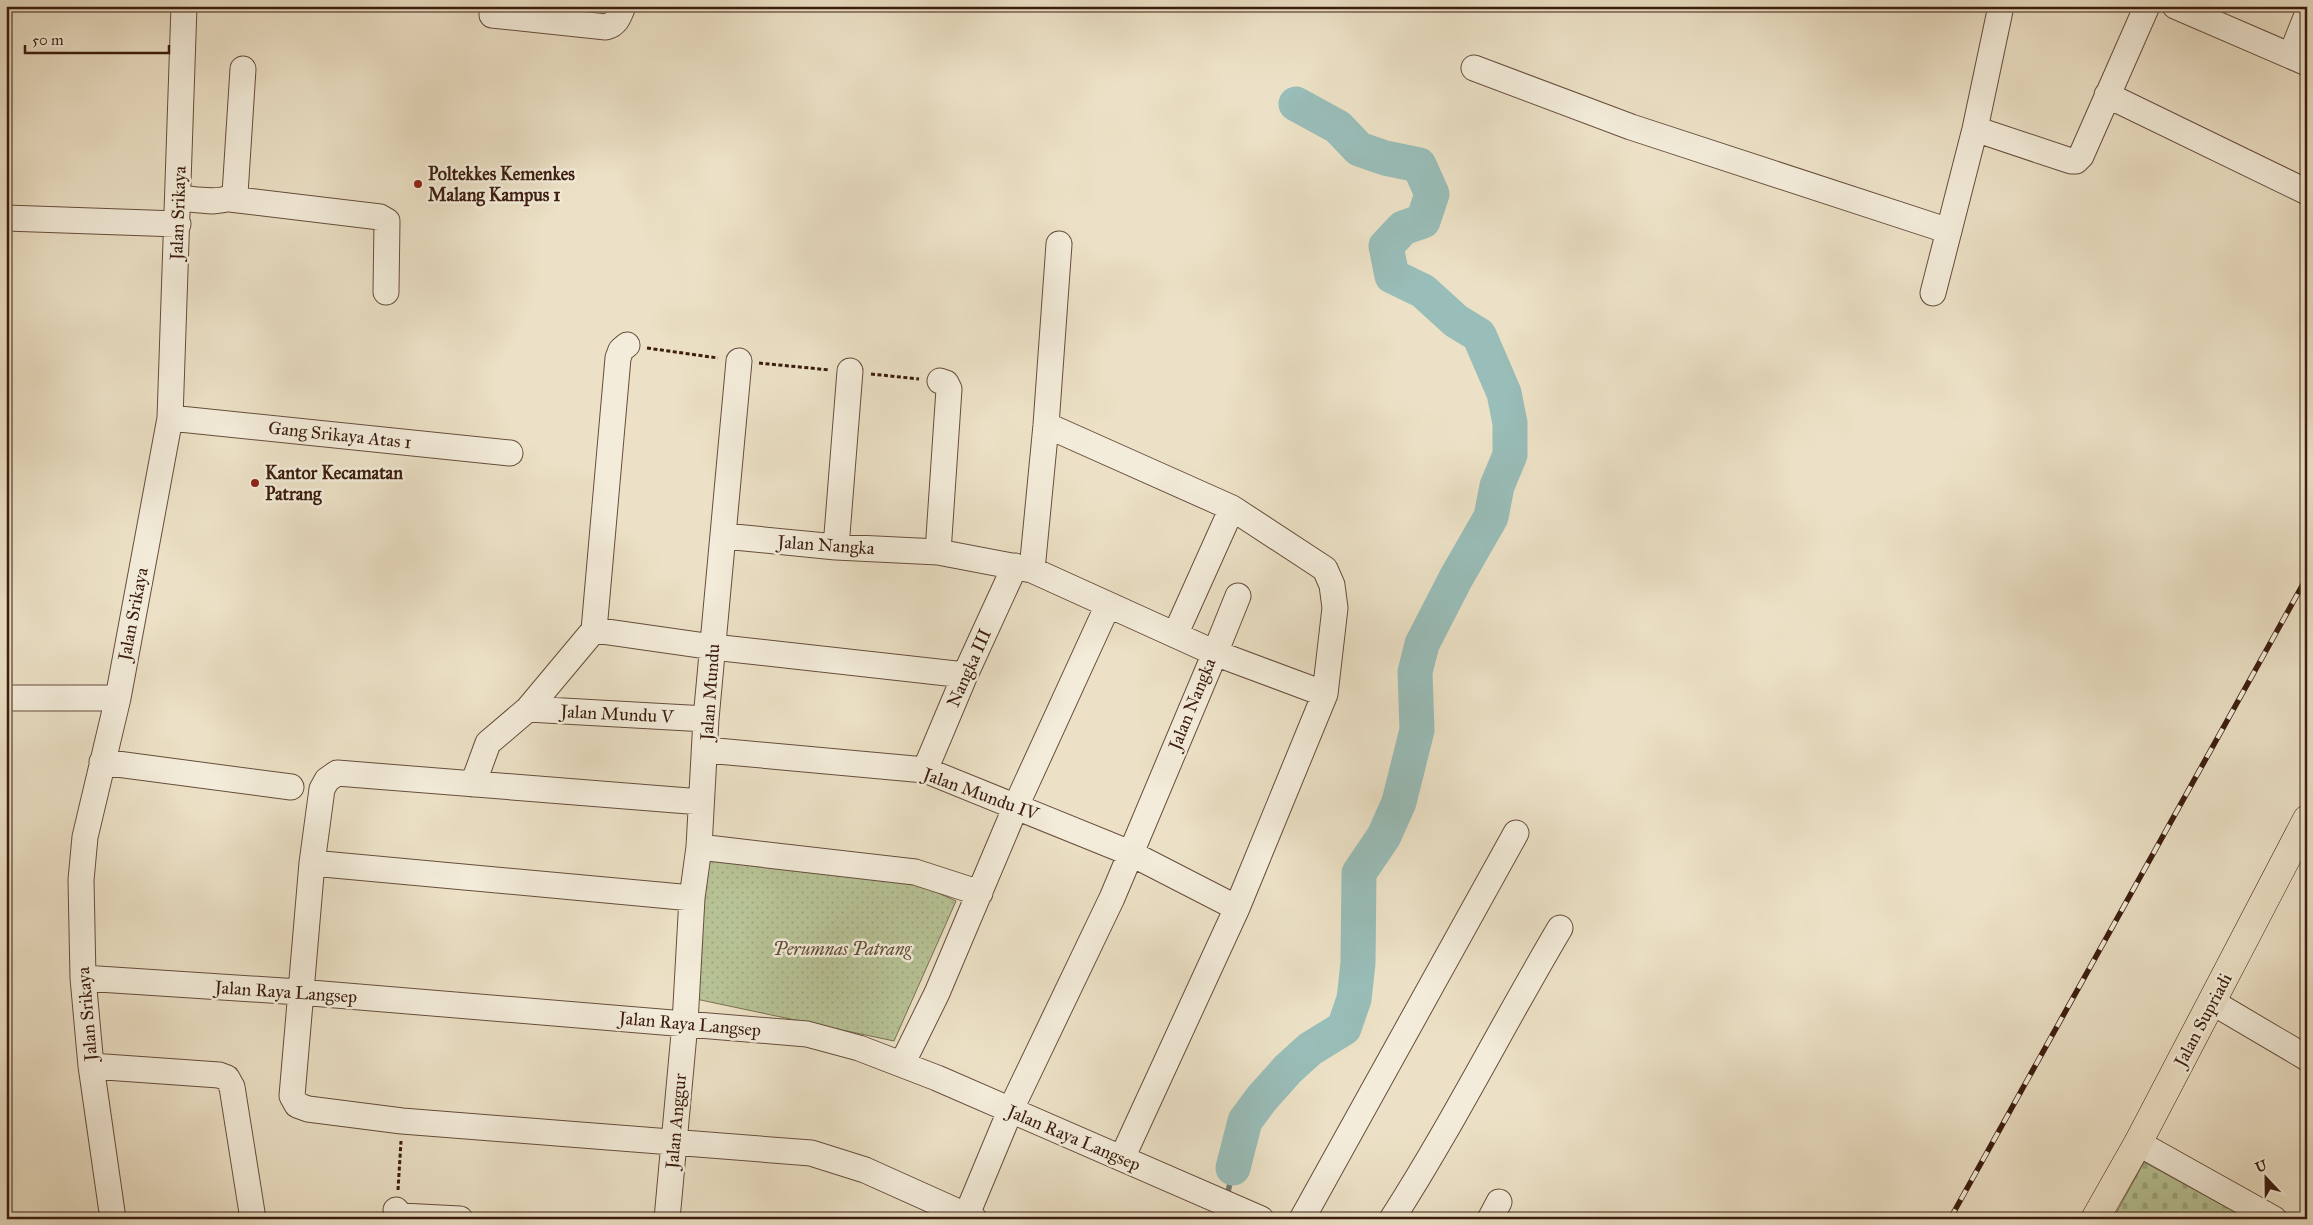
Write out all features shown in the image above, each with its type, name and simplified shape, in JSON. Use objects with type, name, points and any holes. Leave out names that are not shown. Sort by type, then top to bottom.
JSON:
[{"type":"main road","name":"Jalan Supriadi","points":[[2095,1219],[2138,1143],[2307,819]]},
{"type":"street","name":"Jalan Srikaya","points":[[113,1219],[91,1066],[83,978],[81,880],[85,837],[118,698],[170,418],[179,198],[184,6]]},
{"type":"street","points":[[492,15],[606,27],[613,25],[618,20],[623,6]]},
{"type":"street","points":[[1933,293],[1975,129],[2001,6]]},
{"type":"street","points":[[1975,129],[2071,161],[2076,161],[2081,156],[2106,94],[2147,6]]},
{"type":"street","points":[[2174,6],[2299,59],[2307,15]]},
{"type":"street","points":[[1474,68],[1631,127],[1949,231]]},
{"type":"street","points":[[230,199],[235,194],[243,69]]},
{"type":"street","points":[[2106,94],[2307,192]]},
{"type":"street","points":[[179,198],[230,199],[380,218],[388,221],[386,292]]},
{"type":"street","points":[[6,218],[178,224]]},
{"type":"street","name":"Nangka III","points":[[925,770],[965,676],[1024,568],[1046,425],[1059,244]]},
{"type":"street","points":[[473,784],[486,746],[528,709],[594,630],[618,358],[620,350],[627,345]]},
{"type":"street","name":"Jalan Mundu","points":[[685,1023],[692,898],[699,847],[706,750],[706,719],[739,361]]},
{"type":"street","points":[[836,546],[850,371]]},
{"type":"street","points":[[938,552],[949,389],[946,383],[940,381]]},
{"type":"street","name":"Gang Srikaya Atas 1","points":[[170,418],[510,453]]},
{"type":"street","points":[[1046,425],[1232,508],[1325,569],[1332,585],[1335,608],[1324,694],[1236,908],[1122,1158]]},
{"type":"street","points":[[1175,635],[1232,508]]},
{"type":"street","name":"Jalan Nangka","points":[[724,536],[836,546],[938,552],[1024,568],[1216,653],[1112,898],[1010,1111],[969,1218]]},
{"type":"street","points":[[1238,596],[1216,653],[1324,694]]},
{"type":"street","points":[[902,1064],[980,893],[1016,806],[1108,605]]},
{"type":"street","points":[[594,630],[713,647],[965,676]]},
{"type":"street","points":[[6,698],[118,698]]},
{"type":"street","name":"Jalan Mundu V","points":[[528,709],[706,719]]},
{"type":"street","name":"Jalan Mundu IV","points":[[706,750],[925,770],[1130,853],[1236,908]]},
{"type":"street","points":[[102,762],[292,788]]},
{"type":"street","points":[[701,802],[337,773],[327,780],[322,789],[312,863],[299,992],[292,1096],[297,1105],[308,1109],[402,1121],[811,1153],[865,1170],[969,1218]]},
{"type":"street","points":[[1302,1219],[1516,833]]},
{"type":"street","points":[[699,847],[810,858],[915,872],[980,893]]},
{"type":"street","points":[[312,863],[692,898]]},
{"type":"street","points":[[1392,1219],[1436,1150],[1509,1014],[1560,928]]},
{"type":"street","name":"Jalan Raya Langsep","points":[[83,978],[299,992],[808,1034],[859,1048],[902,1064],[1260,1218]]},
{"type":"street","points":[[2212,1002],[2307,1058]]},
{"type":"street","name":"Jalan Anggur","points":[[667,1219],[685,1023]]},
{"type":"street","points":[[91,1066],[219,1075],[227,1078],[232,1087],[253,1219]]},
{"type":"street","points":[[2138,1143],[2274,1219]]},
{"type":"street","points":[[396,1210],[401,1216],[460,1219]]},
{"type":"path","points":[[627,345],[739,361]]},
{"type":"path","points":[[396,1210],[402,1121]]},
{"type":"green space","name":"Perumnas Patrang","points":[[706,859],[896,874],[956,901],[894,1041],[696,999]]},
{"type":"green space","points":[[2144,1162],[2248,1219],[2113,1219]]},
{"type":"building","points":[[120,6],[151,6],[151,9]]},
{"type":"waterway","points":[[1233,1168],[1245,1121],[1262,1098],[1288,1069],[1310,1049],[1344,1028],[1354,999],[1358,963],[1359,873],[1384,836],[1399,802],[1417,730],[1415,672],[1422,644],[1456,578],[1491,517],[1497,486],[1510,455],[1510,423],[1504,393],[1479,335],[1456,321],[1423,291],[1392,276],[1386,246],[1403,228],[1423,221],[1432,194],[1419,165],[1385,158],[1359,149],[1338,127],[1296,104]]},
{"type":"waterway","points":[[1227,1197],[1233,1168]]},
{"type":"railway","points":[[1950,1219],[2307,577]]},
{"type":"place","name":"Poltekkes Kemenkes Malang Kampus 1","points":[[418,184]]},
{"type":"place","name":"Kantor Kecamatan Patrang","points":[[255,483]]}]
